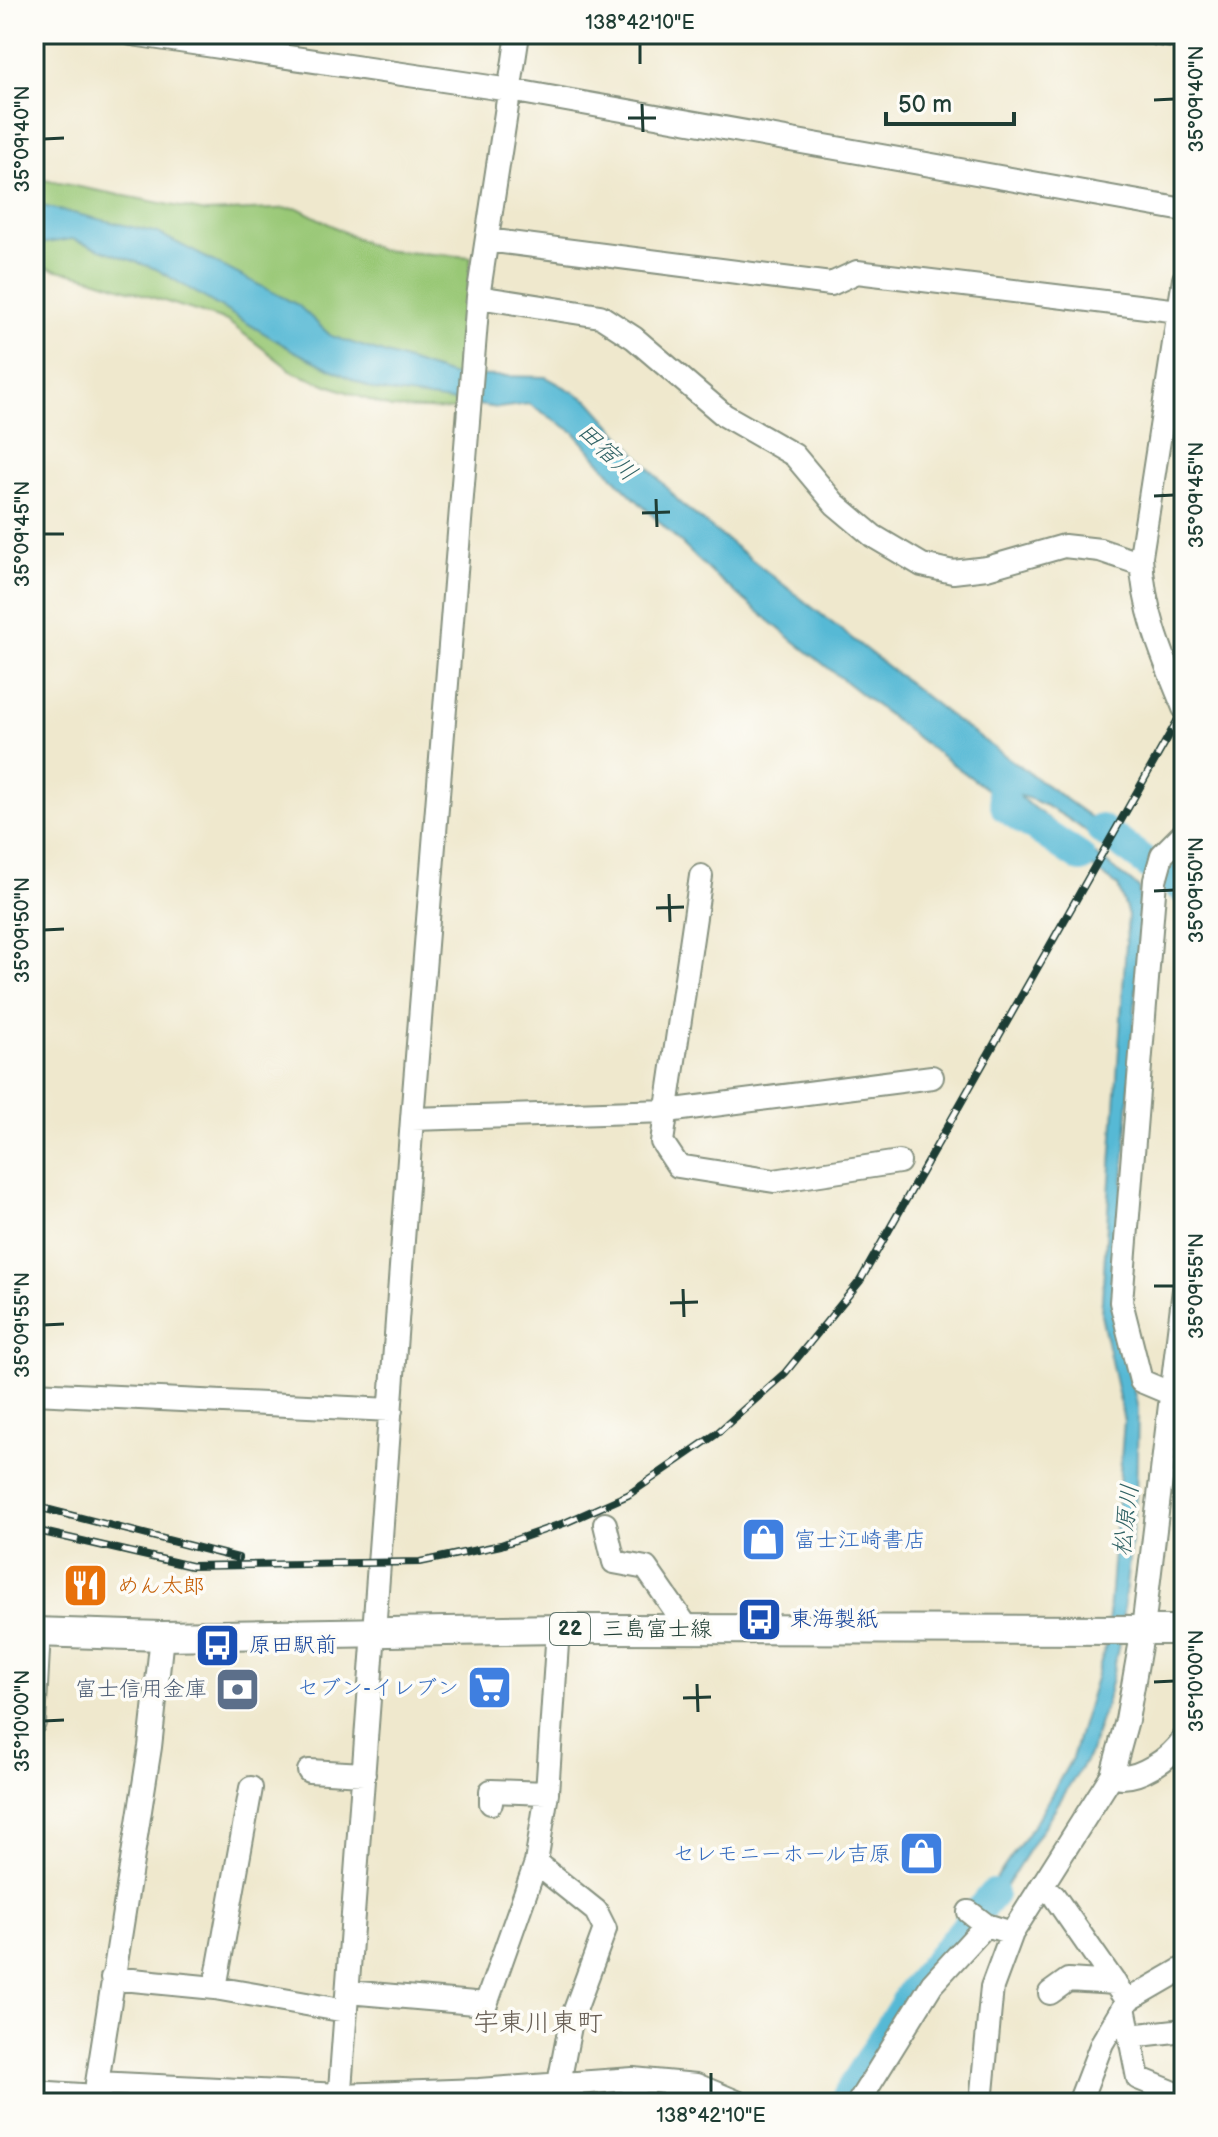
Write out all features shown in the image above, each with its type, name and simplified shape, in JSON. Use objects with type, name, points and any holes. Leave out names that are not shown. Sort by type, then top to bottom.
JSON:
[{"type":"main road","name":"三島富士線","points":[[36,1632],[162,1636],[558,1629],[1184,1630]]},
{"type":"street","points":[[132,34],[510,90],[1184,209]]},
{"type":"street","points":[[340,2099],[412,1119],[478,297],[518,34]]},
{"type":"street","points":[[1158,34],[1184,38]]},
{"type":"street","points":[[487,240],[831,284],[857,272],[1179,311]]},
{"type":"street","points":[[1184,279],[1145,512],[1141,564],[1142,590],[1154,635],[1184,708]]},
{"type":"street","points":[[478,297],[600,316],[634,338],[724,415],[794,455],[835,504],[873,536],[922,565],[953,572],[987,568],[1064,546],[1100,550],[1141,564]]},
{"type":"street","points":[[1172,1394],[1141,1381],[1121,1302],[1155,880],[1162,855],[1184,833]]},
{"type":"street","points":[[701,876],[662,1142],[678,1166],[774,1181],[899,1162]]},
{"type":"street","points":[[412,1119],[667,1111],[932,1077]]},
{"type":"street","points":[[981,2103],[992,1987],[1012,1933],[1112,1775],[1127,1720],[1124,1629],[1175,1446],[1172,1394],[1184,1289]]},
{"type":"street","points":[[34,1393],[391,1410]]},
{"type":"street","points":[[605,1524],[614,1562],[646,1568],[689,1630]]},
{"type":"street","points":[[112,1978],[347,2001],[486,2004],[536,1863],[547,1793],[558,1629]]},
{"type":"street","points":[[34,1723],[36,1632]]},
{"type":"street","points":[[98,2094],[112,1978],[150,1747],[162,1636]]},
{"type":"street","points":[[1112,1775],[1122,1778],[1135,1775],[1181,1750]]},
{"type":"street","points":[[309,1771],[364,1774]]},
{"type":"street","points":[[215,1988],[251,1788]]},
{"type":"street","points":[[491,1803],[491,1791],[547,1793]]},
{"type":"street","points":[[536,1863],[596,1911],[605,1929],[571,2021],[559,2083]]},
{"type":"street","points":[[1042,1885],[1122,1997],[1138,2078],[1184,2097]]},
{"type":"street","points":[[858,2103],[977,1918],[1012,1933]]},
{"type":"street","points":[[1079,2103],[1122,1997],[1184,1968]]},
{"type":"street","points":[[1050,1993],[1068,1980],[1122,1997]]},
{"type":"street","points":[[1130,2036],[1184,2030]]},
{"type":"street","points":[[34,2092],[340,2099],[479,2097],[559,2083],[585,2092],[633,2079],[696,2085],[739,2103]]},
{"type":"street","points":[[633,2079],[634,2103]]},
{"type":"green space","points":[[34,178],[206,212],[298,208],[379,250],[471,257],[459,410],[391,408],[295,373],[227,321],[85,276],[34,265]]},
{"type":"water","points":[[34,204],[158,233],[298,305],[331,336],[451,375],[546,377],[590,401],[681,504],[958,722],[1131,846],[1145,878],[1068,819],[1017,795],[1139,888],[1140,936],[1115,1301],[1138,1410],[1136,1497],[1120,1639],[1107,1701],[1089,1755],[990,1911],[979,1903],[1037,1820],[1072,1758],[1107,1641],[1124,1421],[1101,1314],[1128,915],[1118,886],[920,740],[713,574],[620,484],[574,432],[529,404],[498,408],[374,390],[294,351],[156,269],[72,239],[34,245]]},
{"type":"waterway","name":"松原川","points":[[998,771],[1006,808],[1081,858]]},
{"type":"waterway","name":"田宿川","points":[[1101,829],[1184,890]]},
{"type":"waterway","name":"松原川","points":[[843,2103],[913,1990],[993,1894]]},
{"type":"railway","points":[[34,1530],[191,1566],[420,1562],[501,1545],[567,1522],[628,1495],[715,1435],[785,1373],[860,1281],[1184,709]]},
{"type":"railway","points":[[34,1506],[238,1558]]},
{"type":"place","name":"富士江崎書店","points":[[763,1540]]},
{"type":"place","name":"めん太郎","points":[[86,1586]]},
{"type":"place","name":"東海製紙","points":[[759,1619]]},
{"type":"place","name":"原田駅前","points":[[218,1645]]},
{"type":"place","name":"セブン-イレブン","points":[[490,1688]]},
{"type":"place","name":"富士信用金庫","points":[[238,1689]]},
{"type":"place","name":"セレモニーホール吉原","points":[[922,1854]]},
{"type":"district","name":"宇東川東町","points":[[538,2023]]}]
